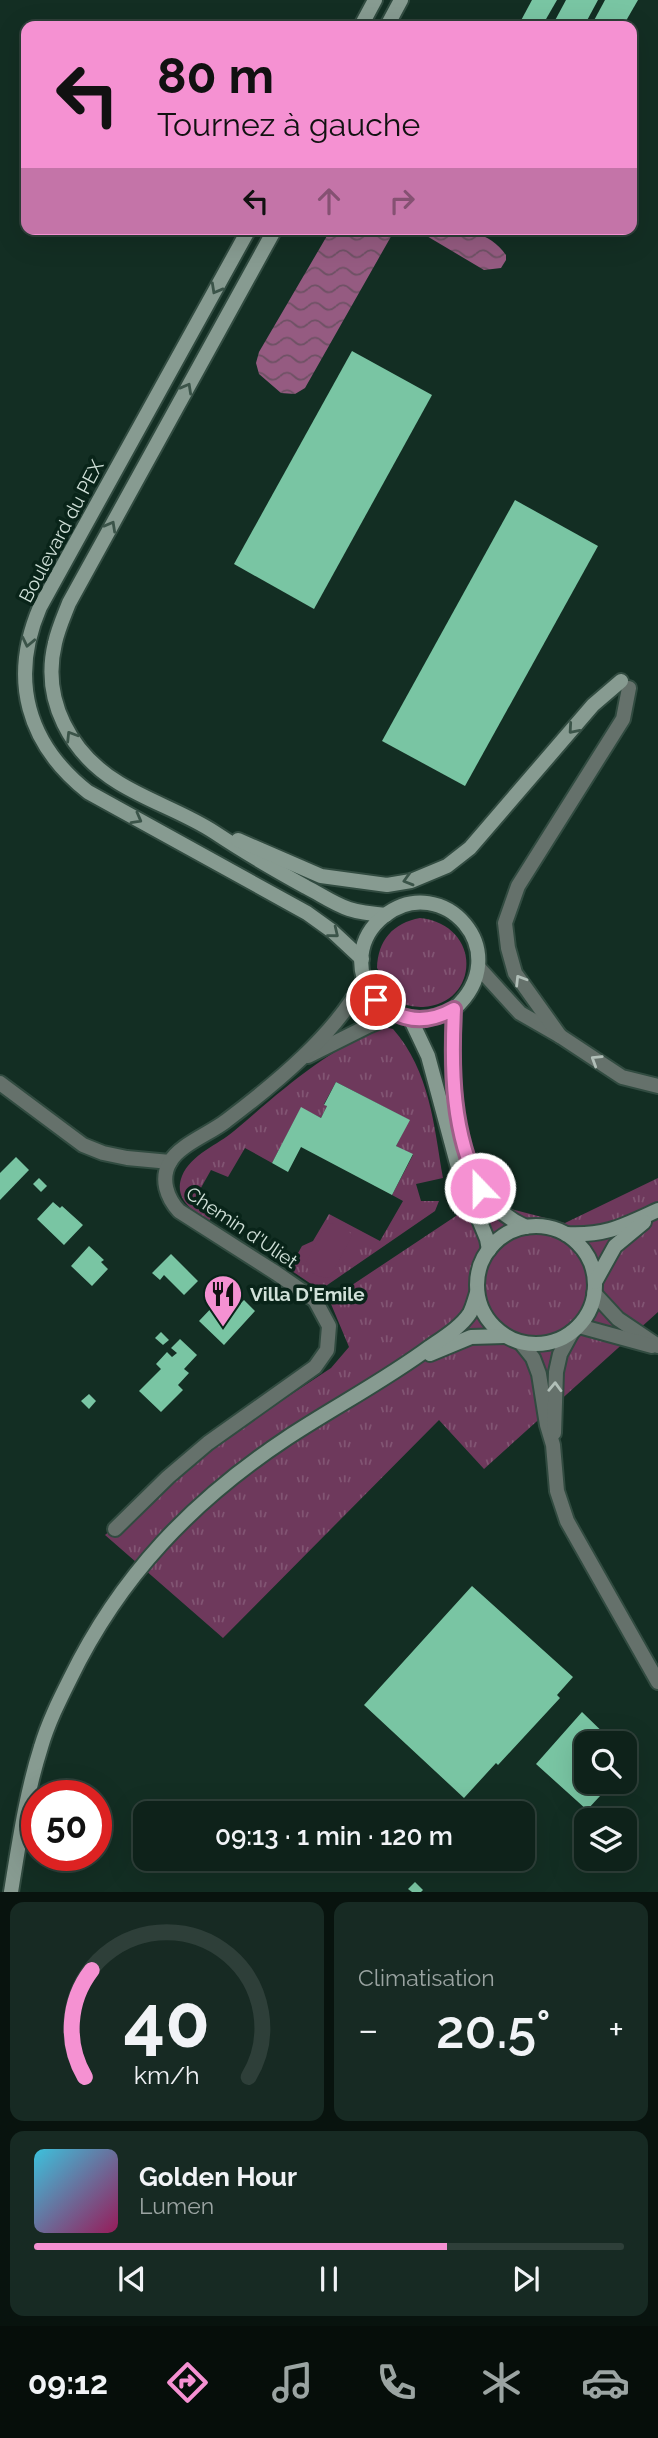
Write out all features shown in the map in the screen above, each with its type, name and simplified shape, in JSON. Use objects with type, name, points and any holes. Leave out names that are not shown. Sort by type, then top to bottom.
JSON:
[{"type":"main road","points":[[364,21],[376,0]]},
{"type":"main road","points":[[390,21],[401,0]]},
{"type":"main road","name":"Boulevard du PEX","points":[[246,235],[40,607],[30,630],[25,652],[28,699],[33,721],[44,744],[64,771],[88,792],[307,913],[362,959]]},
{"type":"main road","points":[[272,235],[69,603],[54,644],[51,666],[55,700],[62,721],[80,751],[119,783],[210,829],[321,876],[387,885],[411,881],[447,866],[470,848],[593,705],[625,685]]},
{"type":"main road","points":[[210,829],[261,863],[349,909],[386,915]]},
{"type":"main road","points":[[412,904],[434,905],[453,913],[464,922],[477,944],[479,968],[471,991],[454,1009],[441,1017],[411,1020],[395,1015],[376,1000],[365,980],[362,959],[369,934],[386,915],[412,904]]},
{"type":"main road","points":[[454,1009],[453,1088],[471,1171],[496,1209],[510,1220],[526,1227]]},
{"type":"main road","points":[[411,1020],[428,1056],[459,1171],[489,1250]]},
{"type":"main road","points":[[658,1211],[615,1246],[595,1288],[588,1313],[575,1329],[556,1341],[539,1345],[521,1343],[505,1336],[491,1324],[482,1310],[477,1293],[481,1263],[499,1239],[512,1231],[539,1226],[566,1234],[589,1236],[608,1232],[658,1211]]},
{"type":"main road","points":[[566,1234],[587,1254],[593,1268],[595,1288]]},
{"type":"main road","points":[[11,1892],[29,1791],[41,1745],[79,1659],[100,1623],[144,1561],[180,1522],[242,1471],[286,1439],[410,1362],[462,1322],[470,1312],[477,1293]]},
{"type":"main road","points":[[410,1362],[471,1337],[505,1336]]},
{"type":"street","points":[[560,1035],[515,973],[505,923],[518,886],[623,719],[625,685]]},
{"type":"street","points":[[479,968],[520,1013],[560,1035],[622,1077],[658,1086]]},
{"type":"street","points":[[0,1083],[83,1145],[127,1158],[170,1162],[178,1152],[226,1121],[295,1063],[347,1010],[365,980]]},
{"type":"street","points":[[295,1063],[395,1015]]},
{"type":"street","name":"Chemin d'Uliet","points":[[116,1529],[168,1477],[208,1443],[315,1367],[327,1350],[329,1325],[315,1300],[179,1211],[169,1200],[165,1178],[170,1162]]},
{"type":"street","points":[[595,1288],[618,1319],[658,1347]]},
{"type":"street","points":[[552,1444],[556,1372],[560,1353],[575,1329],[658,1347]]},
{"type":"street","points":[[521,1343],[533,1358],[539,1374],[552,1444],[557,1491],[567,1521],[658,1682]]},
{"type":"green space","points":[[420,918],[441,924],[455,934],[464,948],[466,964],[464,979],[455,993],[442,1003],[423,1007],[409,1006],[398,1000],[377,968],[380,949],[389,934],[402,924]]},
{"type":"green space","points":[[383,1027],[393,1029],[405,1045],[423,1081],[433,1119],[443,1178],[416,1184],[421,1201],[439,1201],[435,1211],[320,1290],[289,1269],[302,1246],[313,1241],[329,1214],[380,1241],[403,1201],[392,1195],[413,1155],[396,1146],[409,1120],[336,1082],[324,1104],[327,1106],[321,1118],[301,1108],[272,1163],[245,1148],[228,1177],[211,1170],[193,1202],[229,1220],[227,1224],[212,1216],[209,1221],[191,1208],[182,1198],[180,1184],[186,1168],[198,1156],[228,1136],[323,1059]]},
{"type":"green space","points":[[658,1178],[658,1312],[484,1469],[439,1420],[223,1638],[105,1535],[215,1445],[331,1368],[349,1347],[331,1304],[337,1295],[492,1192],[511,1209],[565,1223]]},
{"type":"green space","points":[[334,1223],[348,1230],[352,1236],[330,1277],[322,1277],[312,1273],[305,1264],[326,1224]]},
{"type":"water","points":[[327,235],[392,235],[305,388],[295,394],[281,393],[259,374],[256,363],[259,352]]},
{"type":"water","points":[[425,235],[480,235],[488,238],[506,255],[506,260],[501,268],[484,270]]},
{"type":"building","points":[[532,0],[557,0],[545,21],[521,21]]},
{"type":"building","points":[[566,0],[598,0],[587,21],[555,21]]},
{"type":"building","points":[[605,0],[638,0],[626,21],[594,21]]},
{"type":"building","points":[[352,351],[432,395],[314,609],[234,564]]},
{"type":"building","points":[[515,500],[598,546],[465,786],[382,741]]},
{"type":"building","points":[[336,1082],[410,1120],[396,1146],[413,1154],[392,1195],[301,1147],[288,1172],[272,1163],[301,1107],[321,1118],[327,1106],[324,1105]]},
{"type":"building","points":[[16,1157],[29,1170],[0,1200],[0,1173]]},
{"type":"building","points":[[39,1178],[47,1186],[41,1192],[33,1184]]},
{"type":"building","points":[[53,1202],[60,1208],[62,1206],[83,1225],[64,1245],[37,1219]]},
{"type":"building","points":[[89,1246],[104,1260],[101,1262],[108,1269],[92,1286],[71,1266]]},
{"type":"building","points":[[171,1254],[198,1281],[184,1295],[164,1275],[160,1280],[152,1273]]},
{"type":"building","name":"Villa D'Emile","points":[[244,1300],[255,1311],[224,1345],[199,1321],[218,1301],[231,1313]]},
{"type":"building","points":[[161,1332],[169,1340],[163,1345],[155,1338]]},
{"type":"building","points":[[180,1339],[197,1355],[184,1369],[189,1373],[178,1385],[183,1390],[161,1412],[139,1391],[161,1369],[156,1364],[167,1352],[172,1357],[177,1353],[171,1348]]},
{"type":"building","points":[[89,1394],[96,1401],[89,1409],[81,1401]]},
{"type":"building","points":[[472,1586],[573,1677],[557,1695],[560,1698],[464,1798],[364,1705]]},
{"type":"building","points":[[582,1712],[602,1731],[574,1731],[574,1794],[602,1794],[589,1808],[585,1808],[536,1764]]},
{"type":"building","points":[[415,1882],[423,1890],[421,1892],[408,1889]]},
{"type":"place","name":"Villa D'Emile","points":[[223,1328]]},
{"type":"route","points":[[376,1000],[395,1015],[411,1020],[441,1017],[454,1009],[453,1088],[463,1142],[471,1171],[480,1188]]}]
